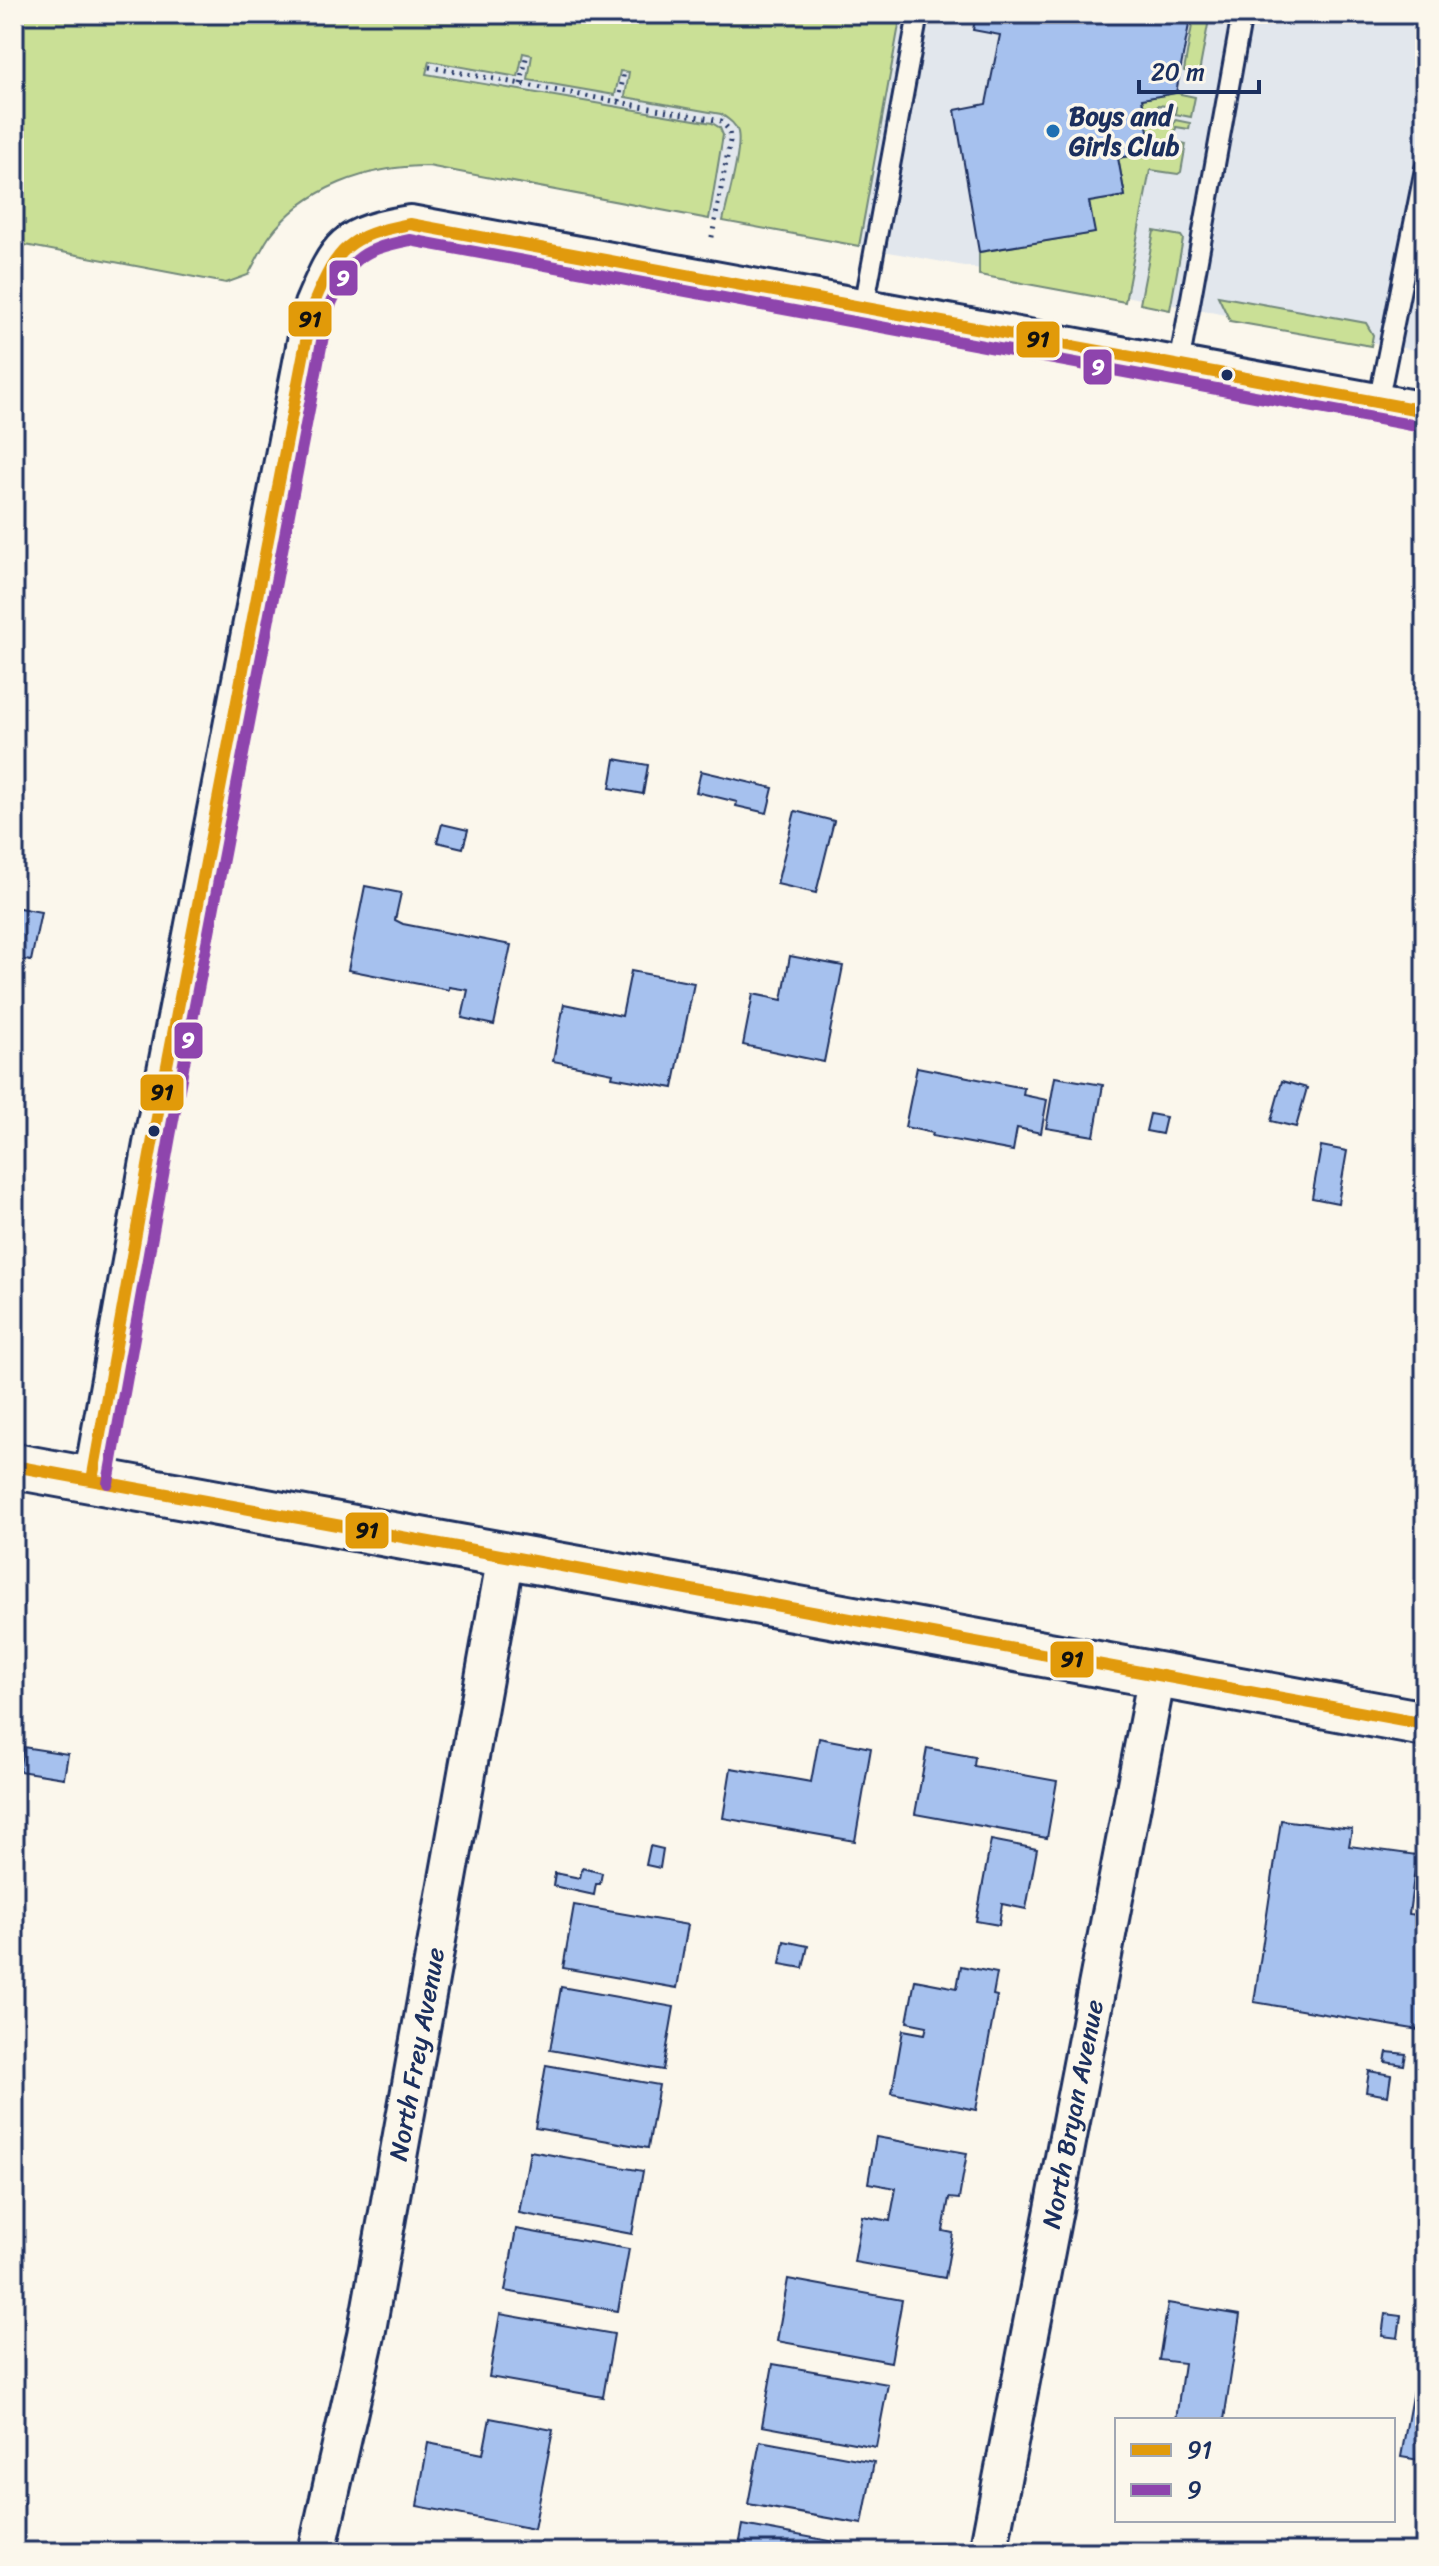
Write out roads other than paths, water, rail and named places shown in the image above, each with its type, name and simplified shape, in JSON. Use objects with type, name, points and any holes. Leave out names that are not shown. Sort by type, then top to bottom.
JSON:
[{"type":"street","points":[[92,1480],[154,1133],[313,305],[331,263],[348,243],[372,231],[410,224],[1425,411]]},
{"type":"street","points":[[14,1466],[409,1535],[506,1556],[1425,1724]]},
{"type":"street","name":"North Frey Avenue","points":[[317,2552],[366,2335],[506,1556]]},
{"type":"street","name":"North Bryan Avenue","points":[[988,2552],[1157,1675]]},
{"type":"lane","points":[[864,307],[918,14]]},
{"type":"lane","points":[[1179,365],[1242,14]]},
{"type":"lane","points":[[1378,403],[1425,169]]},
{"type":"place","name":"Boys and Girls Club","points":[[1053,131]]}]
